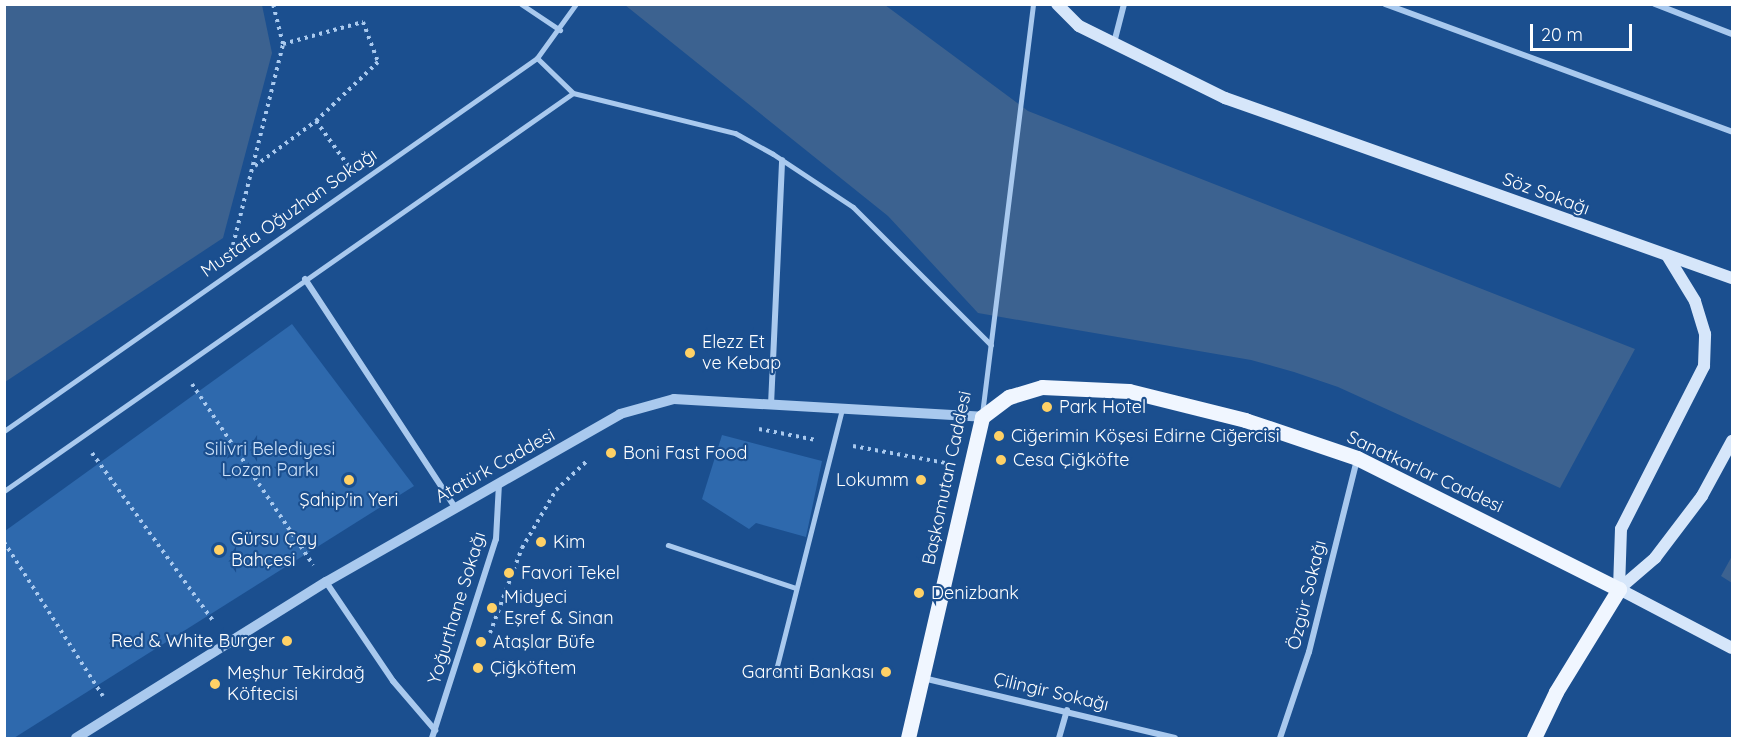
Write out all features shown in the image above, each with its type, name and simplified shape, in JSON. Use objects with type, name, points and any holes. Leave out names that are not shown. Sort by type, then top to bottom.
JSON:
[{"type":"main road","name":"Söz Sokağı","points":[[1057,4],[1079,26],[1225,98],[1732,278]]},
{"type":"main road","points":[[1619,589],[1621,529],[1704,366],[1706,334],[1695,302],[1668,257]]},
{"type":"main road","name":"Sanatkarlar Caddesi","points":[[982,417],[1009,397],[1042,387],[1129,392],[1245,420],[1357,458],[1732,648]]},
{"type":"main road","name":"Başkomutan Caddesi","points":[[908,738],[920,677],[982,417]]},
{"type":"main road","points":[[1534,738],[1556,692],[1619,589],[1655,558],[1702,496],[1732,441]]},
{"type":"street","points":[[522,4],[560,30]]},
{"type":"street","name":"Mustafa Oğuzhan Sokağı","points":[[4,431],[537,58],[560,30],[576,4]]},
{"type":"street","name":"Başkomutan Caddesi","points":[[982,417],[1033,4]]},
{"type":"street","points":[[1114,44],[1124,4]]},
{"type":"street","points":[[1385,4],[1732,132]]},
{"type":"street","points":[[1655,4],[1732,34]]},
{"type":"street","points":[[537,58],[573,93],[735,133],[782,160],[853,207],[992,345]]},
{"type":"street","points":[[4,490],[573,93]]},
{"type":"street","points":[[771,405],[782,160]]},
{"type":"street","points":[[305,279],[455,507]]},
{"type":"street","name":"Atatürk Caddesi","points":[[76,738],[326,582],[620,414],[674,399],[982,417]]},
{"type":"street","name":"Özgür Sokağı","points":[[1280,738],[1309,652],[1357,458]]},
{"type":"street","name":"Yoğurthane Sokağı","points":[[432,738],[496,539],[499,484]]},
{"type":"street","points":[[326,582],[393,681],[435,730]]},
{"type":"street","name":"Çilingir Sokağı","points":[[920,677],[1068,710],[1175,738]]},
{"type":"street","points":[[1059,738],[1068,710]]},
{"type":"lane","points":[[776,670],[842,409]]},
{"type":"lane","points":[[668,545],[795,588]]},
{"type":"path","points":[[225,276],[255,166],[283,44],[273,4]]},
{"type":"path","points":[[255,166],[316,121],[378,62],[363,22],[283,44]]},
{"type":"path","points":[[316,121],[359,182]]},
{"type":"path","points":[[181,367],[310,561]]},
{"type":"path","points":[[754,428],[970,468]]},
{"type":"path","points":[[81,437],[213,621]]},
{"type":"path","points":[[486,642],[522,548],[556,490],[591,458]]},
{"type":"path","points":[[4,542],[115,714]]},
{"type":"green space","name":"Silivri Belediyesi Lozan Parkı","points":[[292,324],[414,486],[14,738],[5,738],[5,531]]},
{"type":"green space","points":[[722,435],[822,461],[806,537],[756,523],[749,529],[702,499]]},
{"type":"shaded area","points":[[5,4],[262,5],[272,53],[223,238],[5,382]]},
{"type":"shaded area","points":[[625,5],[885,5],[1028,111],[1635,349],[1560,488],[1338,387],[1294,372],[1251,360],[978,313],[888,216]]},
{"type":"shaded area","points":[[1732,556],[1732,583],[1721,576]]},
{"type":"place","name":"Elezz Et ve Kebap","points":[[690,353]]},
{"type":"place","name":"Park Hotel","points":[[1047,407]]},
{"type":"place","name":"Ciğerimin Köşesi Edirne Ciğercisi","points":[[999,436]]},
{"type":"place","name":"Boni Fast Food","points":[[611,453]]},
{"type":"place","name":"Cesa Çiğköfte","points":[[1001,460]]},
{"type":"place","name":"Şahip'in Yeri","points":[[349,480]]},
{"type":"place","name":"Lokumm","points":[[921,480]]},
{"type":"place","name":"Kim","points":[[541,542]]},
{"type":"place","name":"Gürsu Çay Bahçesi","points":[[219,550]]},
{"type":"place","name":"Favori Tekel","points":[[509,573]]},
{"type":"place","name":"Denizbank","points":[[919,593]]},
{"type":"place","name":"Midyeci Eşref & Sinan","points":[[492,608]]},
{"type":"place","name":"Red & White Burger","points":[[287,641]]},
{"type":"place","name":"Ataşlar Büfe","points":[[481,642]]},
{"type":"place","name":"Çiğköftem","points":[[478,668]]},
{"type":"place","name":"Garanti Bankası","points":[[886,672]]},
{"type":"place","name":"Meşhur Tekirdağ Köftecisi","points":[[215,684]]}]
